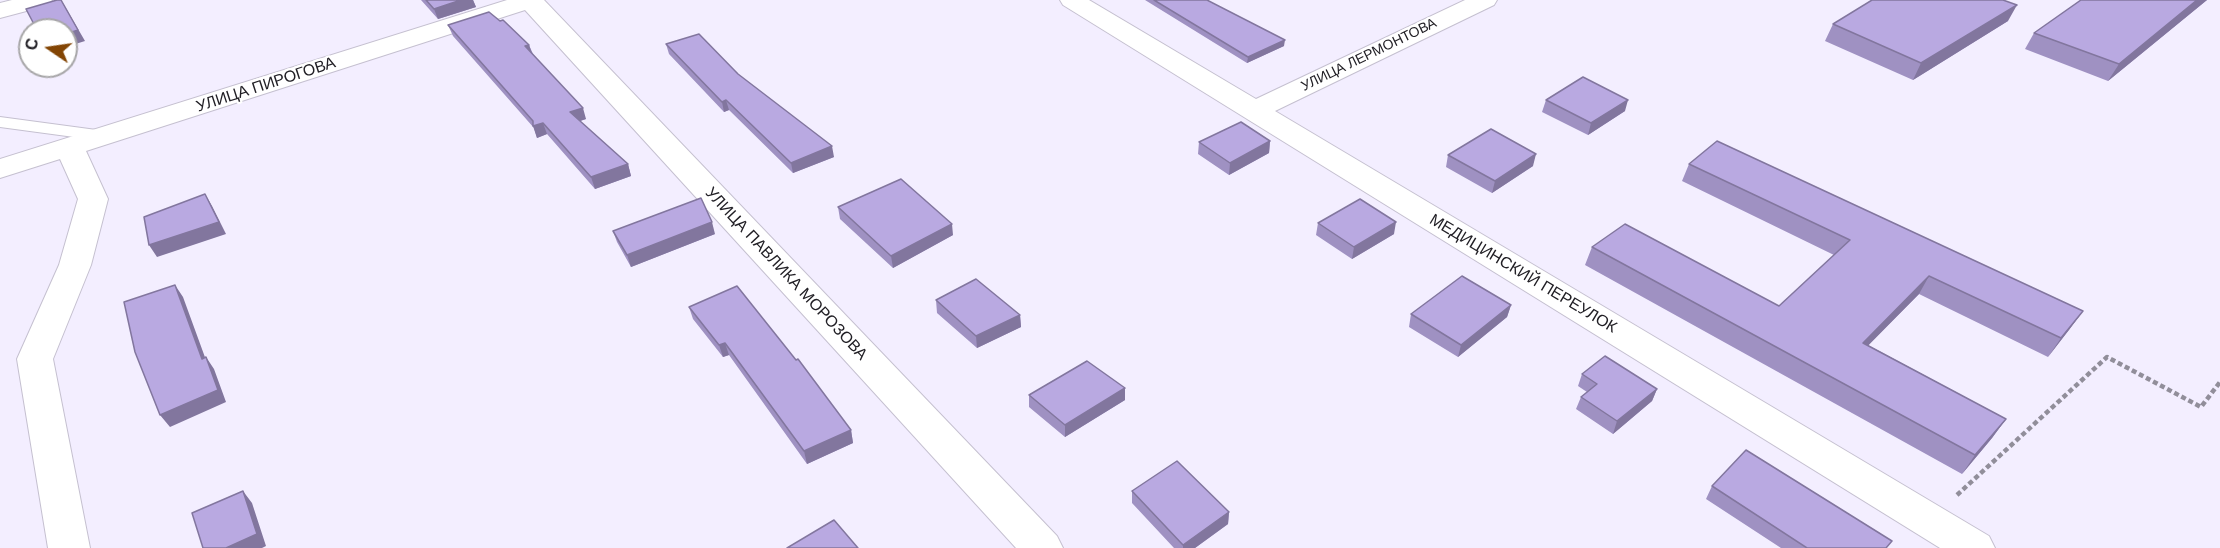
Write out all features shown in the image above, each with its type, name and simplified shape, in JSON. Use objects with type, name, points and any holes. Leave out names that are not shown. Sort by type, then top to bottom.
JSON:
[{"type":"street","points":[[0,11],[40,0]]},
{"type":"street","name":"УЛИЦА ПИРОГОВА","points":[[0,169],[530,0]]},
{"type":"street","name":"УЛИЦА ПАВЛИКА МОРОЗОВА","points":[[530,0],[1042,548]]},
{"type":"street","name":"МЕДИЦИНСКИЙ ПЕРЕУЛОК","points":[[1072,0],[1974,548]]},
{"type":"street","name":"УЛИЦА ЛЕРМОНТОВА","points":[[1253,111],[1485,0]]},
{"type":"street","points":[[69,147],[93,199],[75,265],[35,359],[69,548]]},
{"type":"lane","points":[[0,122],[104,136]]},
{"type":"path","points":[[1929,521],[2107,357],[2201,407],[2220,382]]},
{"type":"building","points":[[61,0],[71,18],[31,18],[26,9]]},
{"type":"building","points":[[426,0],[461,0],[434,9]]},
{"type":"building","points":[[1154,0],[1207,0],[1285,40],[1248,57]]},
{"type":"building","points":[[1872,0],[2003,0],[2017,5],[1921,63],[1833,24]]},
{"type":"building","points":[[2081,0],[2197,0],[2119,64],[2034,33]]},
{"type":"building","points":[[489,12],[500,21],[503,20],[529,45],[525,46],[583,108],[570,112],[628,164],[591,177],[543,123],[533,126],[533,121],[448,25]]},
{"type":"building","points":[[699,34],[738,74],[832,146],[791,163],[726,100],[722,102],[666,44]]},
{"type":"building","points":[[1583,77],[1628,100],[1591,123],[1546,100]]},
{"type":"building","points":[[1241,122],[1270,141],[1230,163],[1199,142]]},
{"type":"building","points":[[1491,129],[1536,154],[1495,181],[1448,155]]},
{"type":"building","points":[[1717,141],[2083,311],[2061,338],[1929,276],[1863,343],[2006,419],[1975,455],[1592,247],[1625,224],[1779,306],[1850,240],[1689,164]]},
{"type":"building","points":[[901,179],[952,224],[891,256],[838,207]]},
{"type":"building","points":[[205,194],[219,222],[149,245],[144,217]]},
{"type":"building","points":[[701,198],[712,222],[627,255],[613,231]]},
{"type":"building","points":[[1360,199],[1396,222],[1354,247],[1318,223]]},
{"type":"building","points":[[1462,276],[1511,305],[1461,345],[1411,314]]},
{"type":"building","points":[[976,279],[1020,315],[976,336],[936,300]]},
{"type":"building","points":[[175,285],[202,359],[206,357],[218,390],[160,415],[135,352],[124,302]]},
{"type":"building","points":[[737,286],[796,360],[798,359],[851,430],[804,451],[725,343],[719,345],[689,307]]},
{"type":"building","points":[[1605,356],[1657,389],[1617,421],[1581,397],[1597,384],[1582,374]]},
{"type":"building","points":[[1087,361],[1125,388],[1065,425],[1029,395]]},
{"type":"building","points":[[1746,450],[1892,541],[1886,548],[1807,548],[1712,486]]},
{"type":"building","points":[[1177,461],[1229,512],[1183,545],[1132,491]]},
{"type":"building","points":[[243,491],[257,534],[226,548],[203,548],[192,513]]},
{"type":"building","points":[[834,520],[858,548],[787,548]]}]
